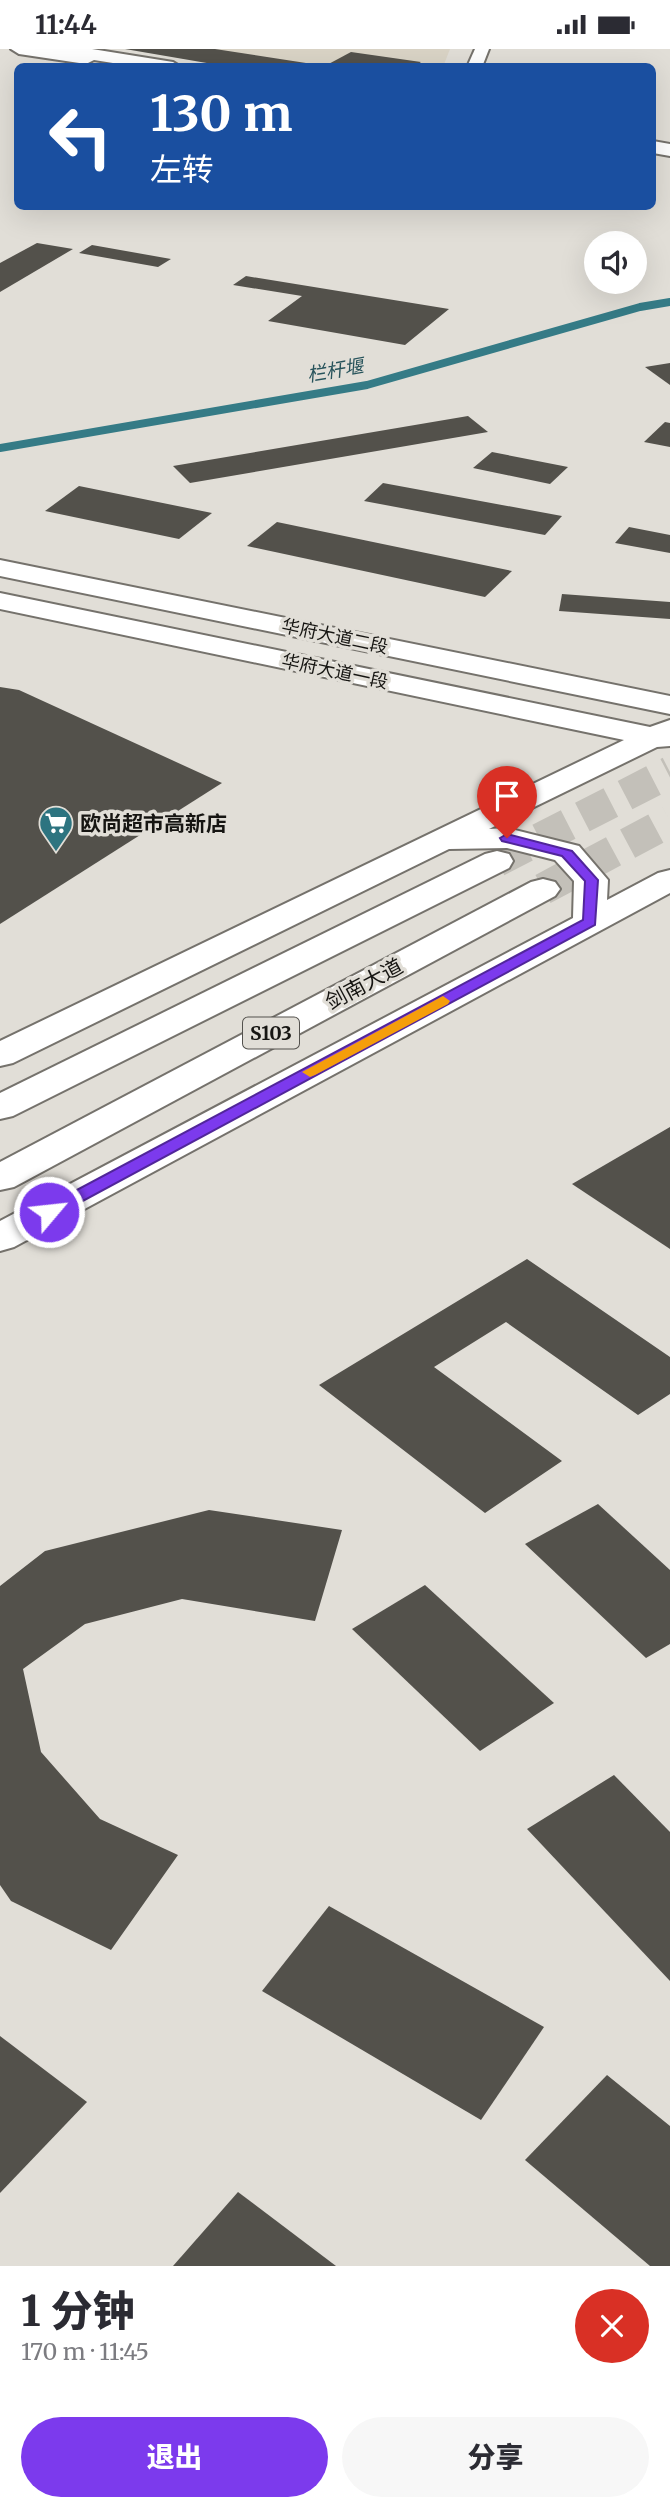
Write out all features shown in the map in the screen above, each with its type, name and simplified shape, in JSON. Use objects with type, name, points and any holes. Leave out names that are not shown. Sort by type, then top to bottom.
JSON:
[{"type":"main road","points":[[19,49],[107,63]]},
{"type":"main road","points":[[60,49],[148,63]]},
{"type":"main road","name":"华府大道二段","points":[[0,568],[670,705]]},
{"type":"main road","name":"华府大道一段","points":[[0,601],[665,735]]},
{"type":"main road","points":[[0,1055],[665,735]]},
{"type":"main road","points":[[436,843],[507,838],[567,853],[592,880],[590,922]]},
{"type":"main road","name":"S103","points":[[0,1108],[497,861]]},
{"type":"main road","points":[[0,1238],[670,880]]},
{"type":"main road","name":"剑南大道","points":[[0,1178],[542,889]]},
{"type":"shaded area","points":[[132,49],[450,49],[445,63],[226,63]]},
{"type":"building","points":[[125,49],[215,49],[306,63],[207,63]]},
{"type":"building","points":[[351,52],[421,62],[420,63],[330,63]]},
{"type":"building","points":[[37,243],[73,249],[0,292],[0,263]]},
{"type":"building","points":[[92,245],[171,259],[158,267],[79,253]]},
{"type":"building","points":[[246,276],[449,309],[405,345],[268,321],[302,296],[233,285]]},
{"type":"building","points":[[670,363],[670,385],[645,367]]},
{"type":"building","points":[[468,416],[488,432],[190,483],[173,466]]},
{"type":"building","points":[[665,422],[670,423],[670,447],[644,442]]},
{"type":"building","points":[[492,452],[568,467],[550,484],[473,468]]},
{"type":"building","points":[[383,483],[562,516],[545,535],[364,501]]},
{"type":"building","points":[[79,486],[212,513],[179,539],[45,511]]},
{"type":"building","points":[[277,522],[512,571],[485,597],[247,546]]},
{"type":"building","points":[[629,527],[670,535],[670,553],[615,543]]},
{"type":"building","points":[[562,594],[670,602],[670,619],[559,611]]},
{"type":"building","name":"欧尚超市高新店","points":[[0,687],[19,690],[222,783],[0,924]]},
{"type":"building","points":[[670,1127],[670,1249],[572,1184]]},
{"type":"building","points":[[527,1259],[670,1357],[670,1394],[638,1415],[506,1322],[434,1367],[562,1461],[485,1513],[319,1385]]},
{"type":"building","points":[[598,1504],[670,1570],[670,1644],[646,1658],[525,1544]]},
{"type":"building","points":[[209,1510],[342,1530],[315,1621],[182,1599],[85,1624],[23,1669],[41,1752],[100,1819],[178,1855],[111,1950],[11,1901],[0,1885],[0,1586],[45,1551]]},
{"type":"building","points":[[425,1585],[554,1703],[480,1751],[352,1629]]},
{"type":"building","points":[[614,1775],[670,1832],[670,1981],[527,1829]]},
{"type":"building","points":[[329,1906],[544,2027],[481,2120],[262,1991]]},
{"type":"building","points":[[0,2036],[87,2102],[0,2193]]},
{"type":"building","points":[[607,2075],[670,2126],[670,2266],[650,2266],[525,2160]]},
{"type":"building","points":[[238,2192],[336,2266],[173,2266]]},
{"type":"waterway","name":"栏杆堰","points":[[0,448],[367,385],[640,307],[670,302]]},
{"type":"tunnel","points":[[497,861],[670,772]]},
{"type":"tunnel","points":[[543,889],[670,821]]},
{"type":"slow traffic","points":[[310,1072],[443,1001]]},
{"type":"place","name":"欧尚超市高新店","points":[[56,853]]},
{"type":"route","points":[[49,1212],[590,922],[592,880],[567,853],[507,838]]}]
